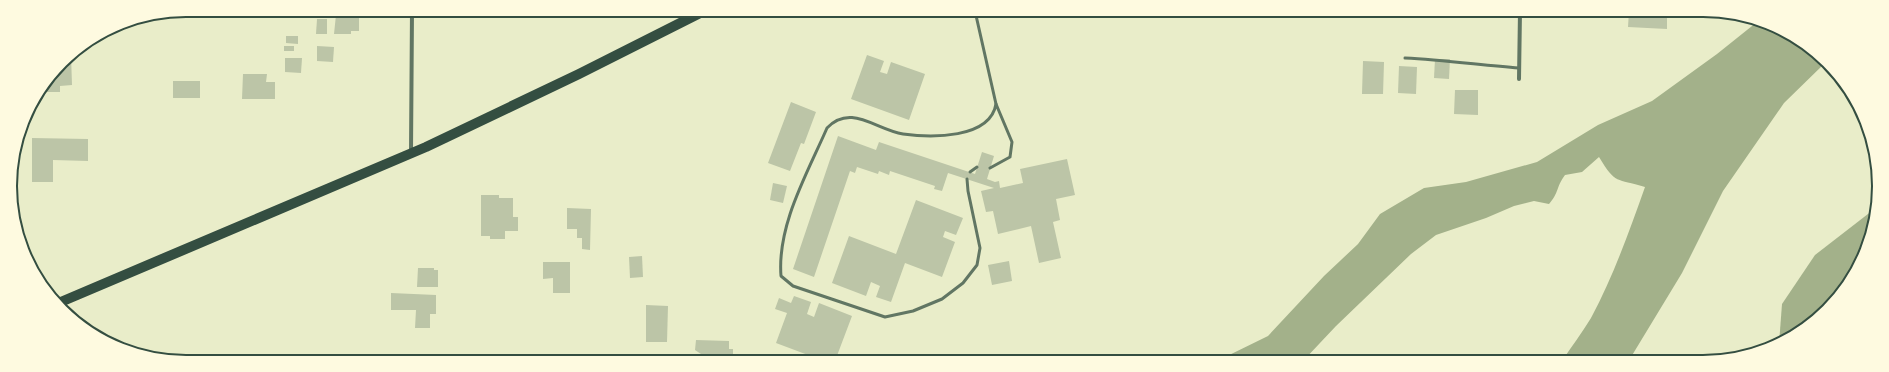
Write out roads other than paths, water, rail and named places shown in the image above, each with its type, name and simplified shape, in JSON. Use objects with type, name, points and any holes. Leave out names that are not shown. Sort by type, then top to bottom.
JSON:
[{"type":"main road","points":[[62,301],[411,152],[579,74],[692,17]]},
{"type":"street","points":[[411,152],[412,17]]},
{"type":"street","points":[[1518,79],[1520,17]]},
{"type":"lane","points":[[975,17],[996,104],[1012,142],[1010,157],[990,168]]},
{"type":"lane","points":[[1405,58],[1446,60],[1462,64],[1519,68]]},
{"type":"lane","points":[[967,180],[980,248],[976,266],[963,283],[942,299],[913,311],[885,317],[793,286],[781,276],[780,262],[790,215],[827,128],[834,120],[844,118],[860,118],[902,134],[950,136],[977,129],[994,113],[996,104]]},
{"type":"lane","points":[[970,172],[977,167]]}]
